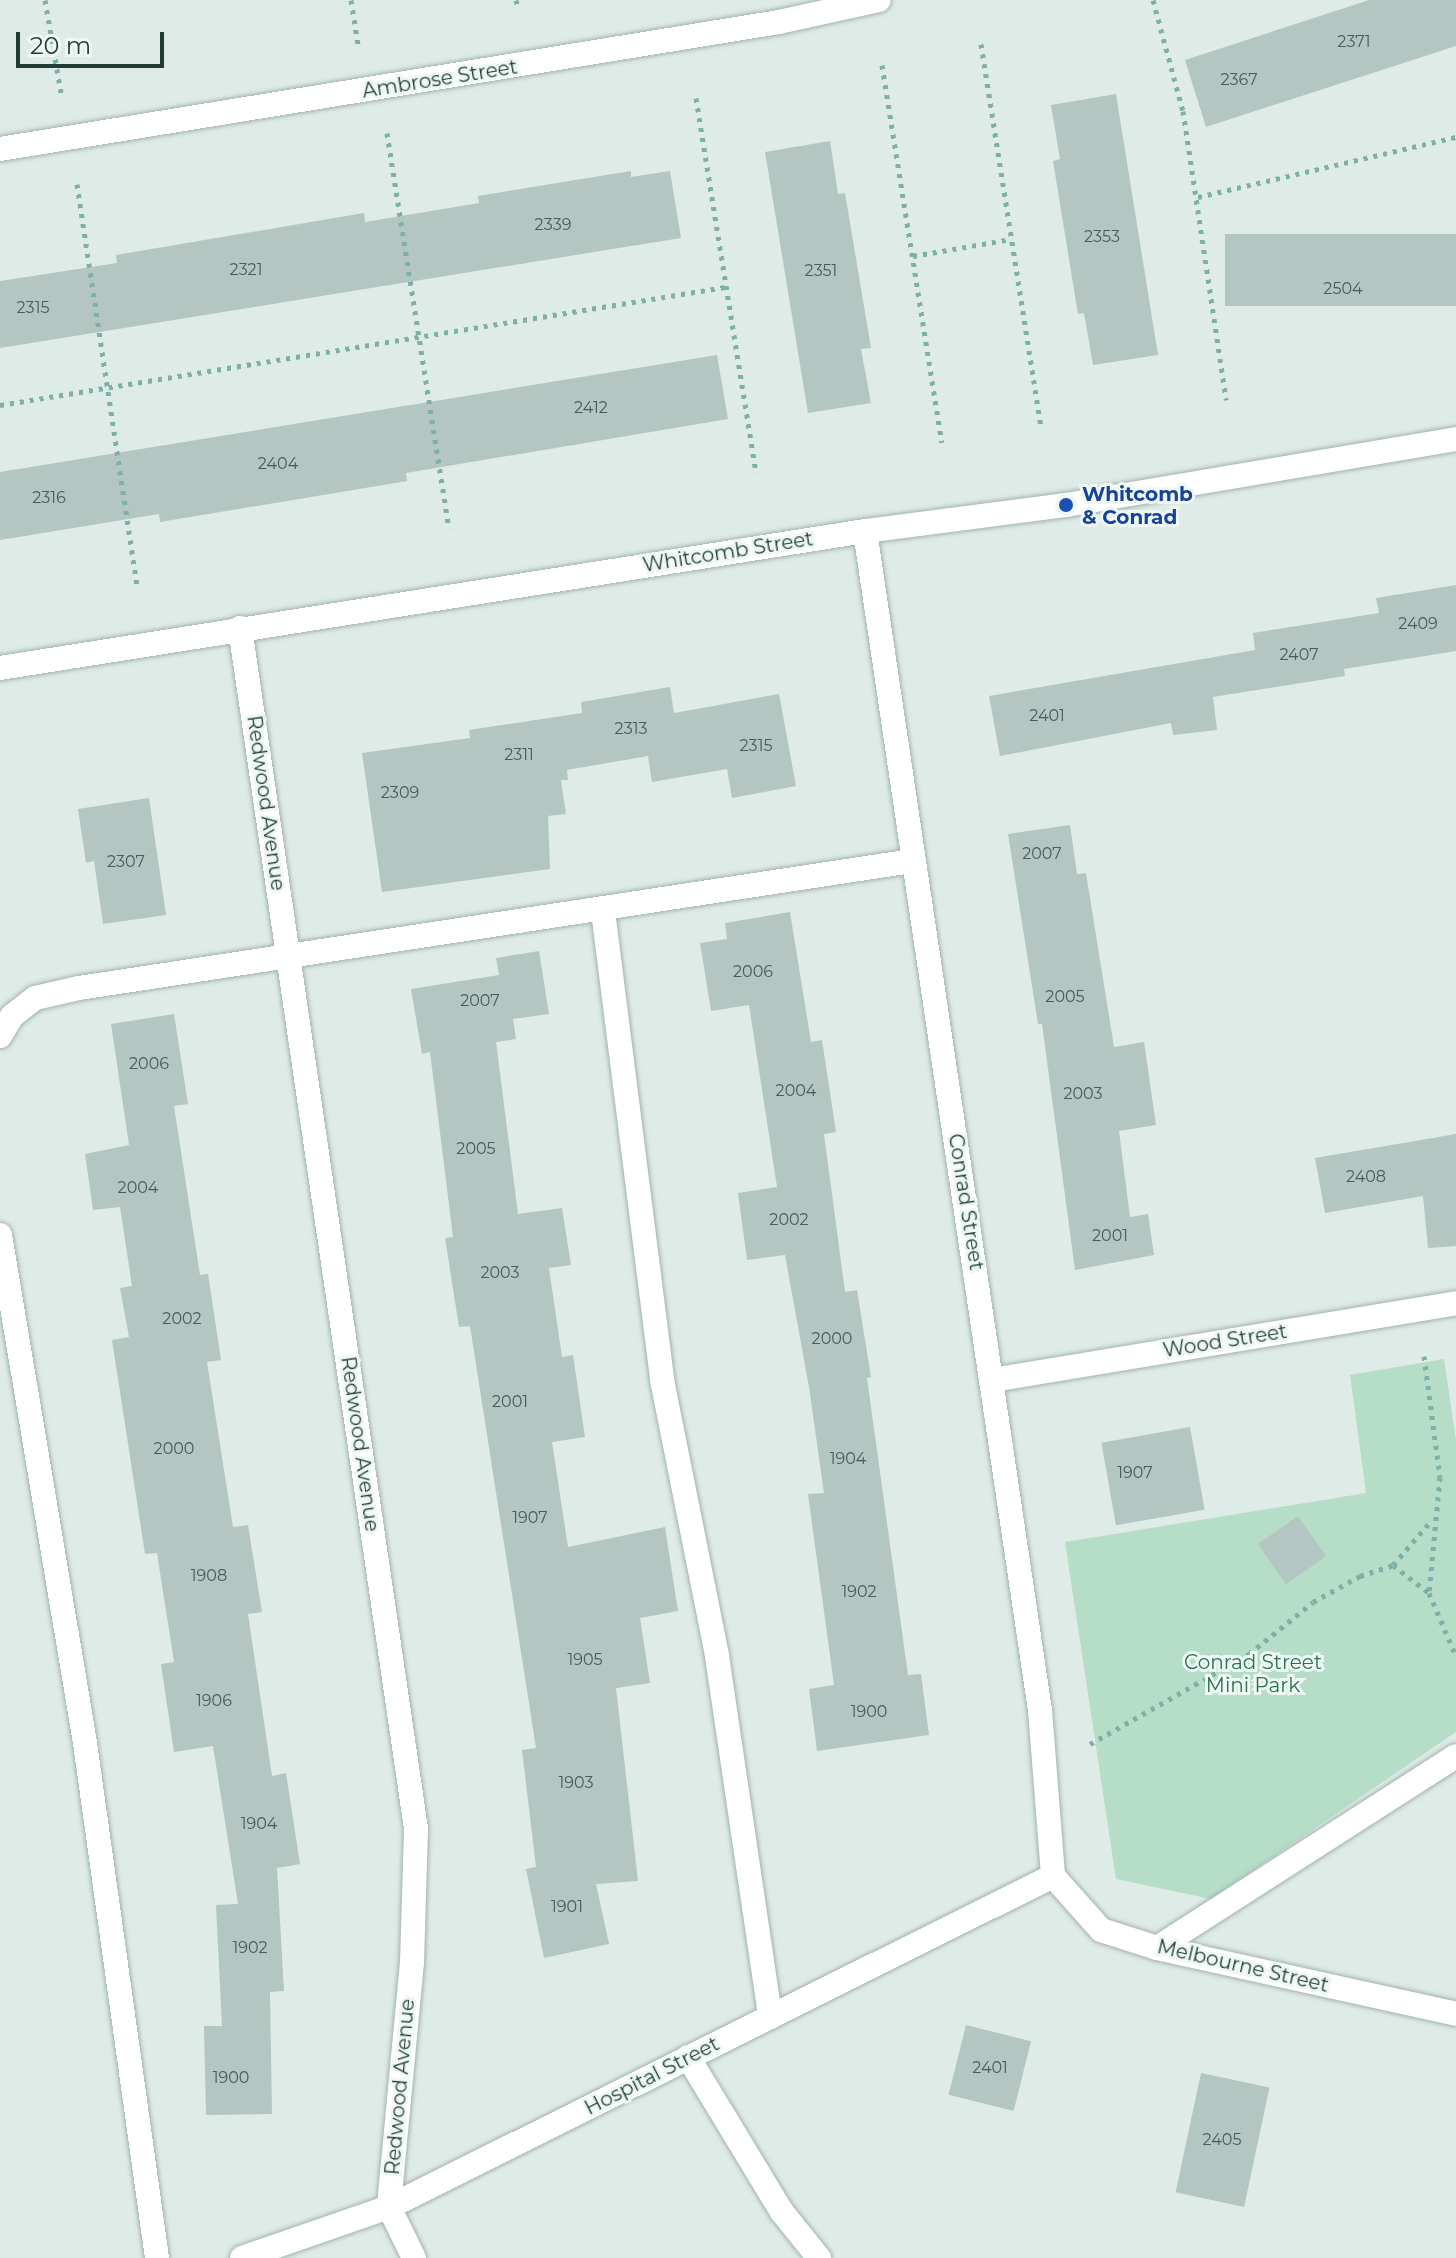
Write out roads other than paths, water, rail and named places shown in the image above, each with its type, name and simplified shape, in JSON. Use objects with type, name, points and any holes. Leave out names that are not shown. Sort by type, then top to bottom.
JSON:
[{"type":"street","name":"Ambrose Street","points":[[0,149],[732,30],[879,0]]},
{"type":"street","name":"Whitcomb Street","points":[[0,668],[865,531],[1066,505],[1456,439]]},
{"type":"street","name":"Conrad Street","points":[[865,531],[1040,1710],[1053,1876]]},
{"type":"street","name":"Redwood Avenue","points":[[240,628],[416,1829],[412,1962],[389,2207]]},
{"type":"street","points":[[0,1036],[12,1016],[35,998],[912,861]]},
{"type":"street","points":[[603,911],[662,1380],[717,1656],[770,2017]]},
{"type":"street","points":[[0,1235],[85,1743],[157,2258]]},
{"type":"street","name":"Wood Street","points":[[993,1380],[1456,1303]]},
{"type":"street","points":[[1157,1948],[1456,1756]]},
{"type":"street","name":"Hospital Street","points":[[242,2258],[389,2207],[1053,1876]]},
{"type":"street","name":"Melbourne Street","points":[[1053,1876],[1101,1930],[1157,1948],[1456,2014]]},
{"type":"street","points":[[688,2057],[782,2212],[819,2258]]},
{"type":"street","points":[[389,2207],[414,2258]]},
{"type":"place","name":"Whitcomb & Conrad","points":[[1066,505]]},
{"type":"park label","name":"Conrad Street Mini Park","points":[[1253,1674]]}]
